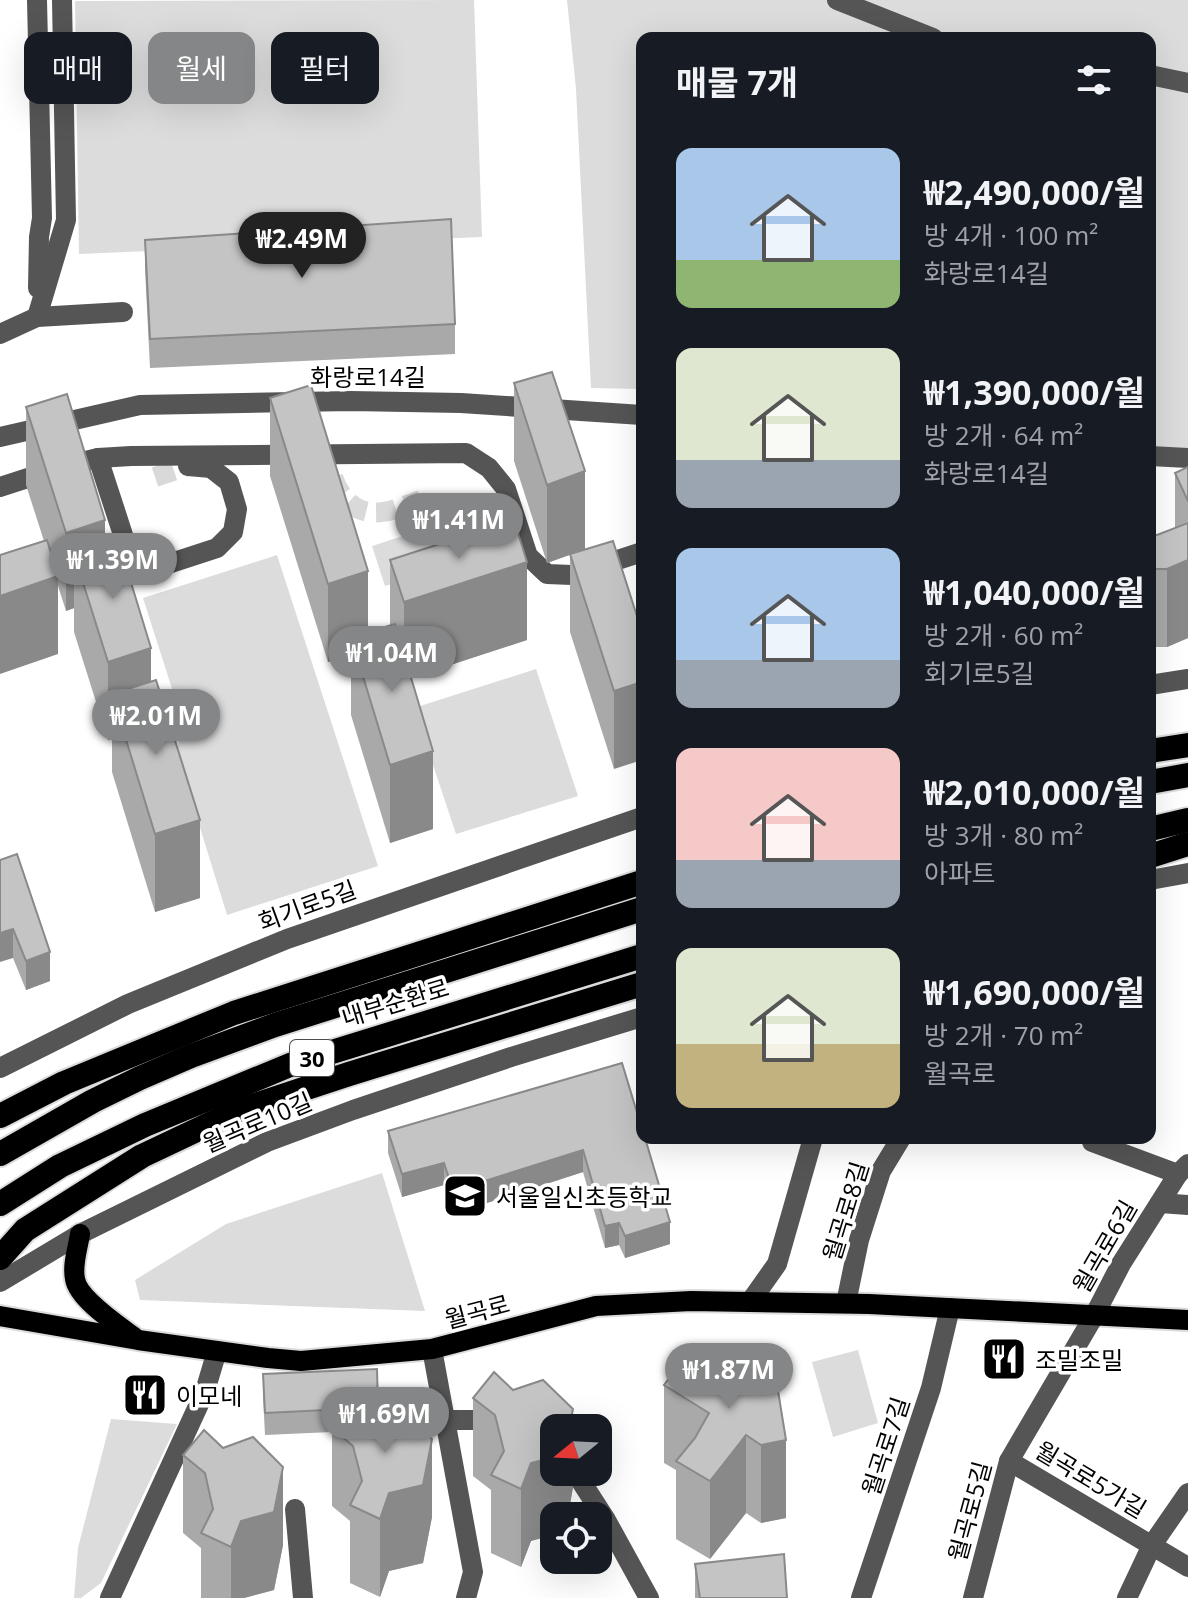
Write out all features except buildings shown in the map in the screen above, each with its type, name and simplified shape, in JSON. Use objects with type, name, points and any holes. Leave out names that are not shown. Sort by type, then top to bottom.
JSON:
[{"type":"highway","points":[[1156,750],[1188,745]]},
{"type":"highway","points":[[1156,781],[1188,775]]},
{"type":"highway","points":[[1156,828],[1188,820]]},
{"type":"highway","points":[[1156,854],[1188,844]]},
{"type":"highway","points":[[0,1116],[64,1083],[234,1013],[636,884]]},
{"type":"highway","name":"내부순환로","points":[[0,1154],[93,1101],[191,1056],[275,1025],[636,911]]},
{"type":"highway","name":"내부순환로","points":[[0,1204],[88,1152],[290,1065],[636,958]]},
{"type":"highway","points":[[0,1258],[25,1230],[142,1156],[237,1111],[636,986]]},
{"type":"main road","points":[[80,1234],[74,1276],[77,1288],[85,1298],[138,1340]]},
{"type":"main road","name":"월곡로","points":[[0,1316],[138,1340],[301,1361],[432,1349],[596,1306],[691,1301],[846,1303],[1188,1320]]},
{"type":"street","points":[[37,0],[42,218],[37,317]]},
{"type":"street","points":[[37,317],[66,220],[62,0]]},
{"type":"street","points":[[837,0],[918,32]]},
{"type":"street","points":[[1156,76],[1188,83]]},
{"type":"street","points":[[0,334],[37,317],[123,312]]},
{"type":"street","name":"화랑로14길","points":[[0,437],[140,405],[461,403],[636,415]]},
{"type":"street","points":[[0,487],[98,458],[466,453],[489,468],[506,489],[528,556],[547,574],[572,575],[636,554]]},
{"type":"street","points":[[1156,456],[1188,458]]},
{"type":"street","points":[[98,458],[125,541],[143,561],[171,563],[217,548],[233,532],[237,509],[229,482],[211,468],[188,466]]},
{"type":"street","points":[[1156,684],[1188,679]]},
{"type":"street","name":"회기로5길","points":[[0,1068],[128,1004],[287,939],[636,819]]},
{"type":"street","points":[[1156,879],[1188,873]]},
{"type":"street","name":"월곡로10길","points":[[0,1282],[80,1234],[267,1142],[511,1057],[636,1019]]},
{"type":"street","points":[[750,1302],[777,1264],[811,1144]]},
{"type":"street","name":"월곡로8길","points":[[846,1303],[859,1240],[881,1171],[897,1144]]},
{"type":"street","name":"월곡로6길","points":[[1094,1316],[1121,1264],[1183,1169],[1099,1144]]},
{"type":"street","name":"월곡로6길","points":[[1160,1203],[1188,1205]]},
{"type":"street","name":"월곡로7길","points":[[861,1598],[931,1388],[950,1308]]},
{"type":"street","name":"월곡로5길","points":[[973,1598],[1009,1461],[1094,1316]]},
{"type":"street","points":[[432,1349],[473,1572],[466,1598]]},
{"type":"street","points":[[110,1598],[205,1391],[217,1351]]},
{"type":"street","points":[[446,1420],[482,1420],[510,1428]]},
{"type":"street","name":"월곡로5가길","points":[[1009,1461],[1188,1567]]},
{"type":"street","points":[[584,1486],[649,1598]]},
{"type":"street","points":[[1127,1598],[1152,1545],[1188,1493]]},
{"type":"street","points":[[295,1509],[303,1598]]},
{"type":"shaded area","points":[[474,0],[482,237],[79,254],[77,104],[132,104],[132,32],[75,32],[75,1]]},
{"type":"shaded area","points":[[567,0],[1188,0],[1188,458],[1156,451],[1156,32],[636,32],[636,389],[591,388],[576,89]]},
{"type":"shaded area","points":[[449,521],[462,562],[385,586],[372,546]]},
{"type":"shaded area","points":[[277,555],[378,866],[227,915],[177,753],[182,720],[143,598]]},
{"type":"shaded area","points":[[536,669],[578,796],[456,834],[414,708]]},
{"type":"shaded area","points":[[382,1173],[425,1311],[140,1300],[135,1280],[226,1224]]},
{"type":"shaded area","points":[[858,1350],[878,1423],[833,1437],[812,1362]]},
{"type":"shaded area","points":[[111,1419],[177,1424],[101,1583],[81,1598],[74,1598],[78,1548]]},
{"type":"pier","points":[[636,917],[636,939],[299,1038],[57,1155],[0,1187],[0,1164],[46,1137],[156,1083],[293,1023]]},
{"type":"tunnel","points":[[155,477],[188,466]]},
{"type":"tunnel","points":[[333,477],[345,499],[366,511],[388,511],[421,500]]},
{"type":"place","name":"서울일신초등학교","points":[[465,1196]]},
{"type":"place","name":"조밀조밀","points":[[1004,1359]]},
{"type":"place","name":"이모네","points":[[145,1395]]}]
